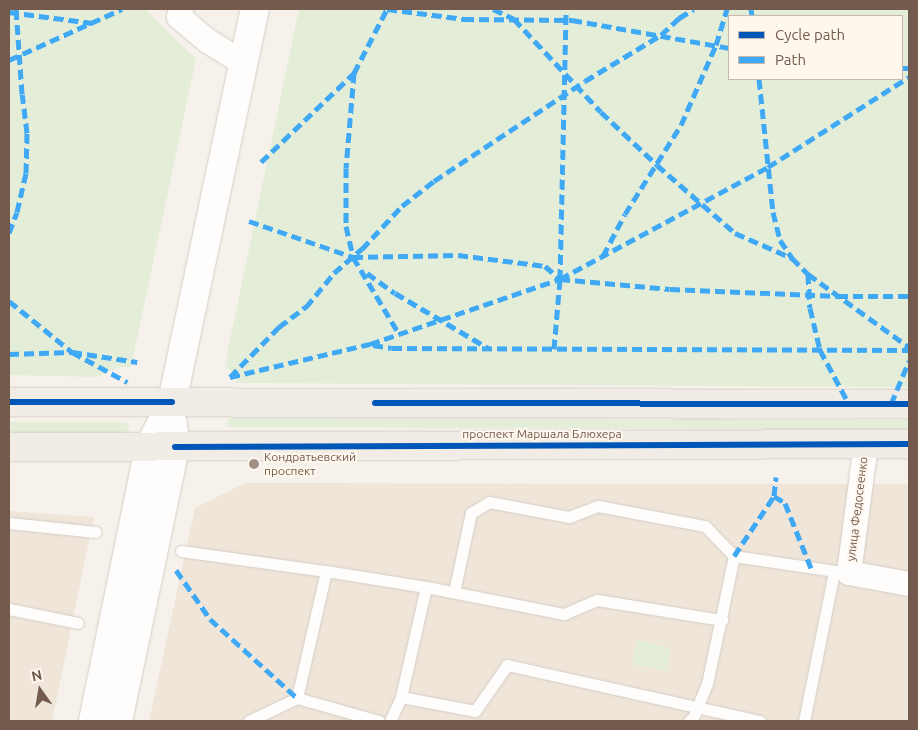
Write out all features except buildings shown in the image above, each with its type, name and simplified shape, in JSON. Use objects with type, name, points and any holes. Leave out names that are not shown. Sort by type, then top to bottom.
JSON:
[{"type":"main road","points":[[93,721],[162,447],[255,9]]},
{"type":"main road","points":[[9,402],[909,404]]},
{"type":"main road","name":"проспект Маршала Блюхера","points":[[9,447],[909,444]]},
{"type":"main road","points":[[118,721],[162,447]]},
{"type":"street","points":[[177,12],[208,41],[243,63]]},
{"type":"street","name":"улица Федосеенко","points":[[866,444],[842,573],[909,584]]},
{"type":"lane","points":[[454,592],[470,513],[489,502],[569,517],[598,506],[705,526],[734,556],[842,573],[804,721]]},
{"type":"lane","points":[[9,523],[96,532]]},
{"type":"lane","points":[[181,550],[426,587],[564,614],[597,600],[722,620]]},
{"type":"lane","points":[[689,721],[693,718],[707,684],[734,556]]},
{"type":"lane","points":[[297,698],[326,571]]},
{"type":"lane","points":[[390,721],[401,697],[426,587]]},
{"type":"lane","points":[[9,609],[78,622]]},
{"type":"lane","points":[[401,697],[474,716],[507,665],[760,721]]},
{"type":"lane","points":[[249,721],[297,698],[379,721]]},
{"type":"shaded area","points":[[245,483],[909,484],[909,721],[149,721],[195,508]]},
{"type":"shaded area","points":[[9,511],[94,517],[52,721],[9,721]]},
{"type":"green space","points":[[9,9],[145,9],[196,59],[131,367],[119,367],[98,377],[9,375]]},
{"type":"green space","points":[[299,9],[909,9],[909,387],[236,383],[237,372],[229,370],[225,364]]},
{"type":"green space","points":[[229,418],[909,420],[909,430],[227,427]]},
{"type":"green space","points":[[9,422],[127,422],[129,430],[123,434],[9,434]]},
{"type":"green space","points":[[637,640],[671,648],[666,671],[632,664]]},
{"type":"marked path","points":[[9,233],[17,212],[26,173],[27,133],[22,94],[16,9]]},
{"type":"marked path","points":[[9,60],[122,9]]},
{"type":"marked path","points":[[261,162],[354,73],[387,9],[464,19],[572,20],[728,48]]},
{"type":"marked path","points":[[493,9],[514,19],[601,112],[657,165],[735,233],[792,258]]},
{"type":"marked path","points":[[554,349],[560,279],[566,9]]},
{"type":"marked path","points":[[230,377],[279,327],[306,307],[334,273],[362,249],[402,206],[434,181],[585,81],[661,35],[679,18],[694,9]]},
{"type":"marked path","points":[[603,256],[625,214],[681,125],[716,45],[727,9]]},
{"type":"marked path","points":[[751,9],[752,15]]},
{"type":"marked path","points":[[9,12],[92,23]]},
{"type":"marked path","points":[[903,68],[909,68]]},
{"type":"marked path","points":[[354,73],[346,168],[346,226],[353,257],[458,255],[545,266],[560,279],[670,289],[838,296],[909,296]]},
{"type":"marked path","points":[[230,377],[370,344],[560,279],[768,167],[909,77]]},
{"type":"marked path","points":[[759,80],[773,212],[780,240],[792,258],[808,274],[909,347]]},
{"type":"marked path","points":[[249,221],[353,257],[399,334]]},
{"type":"marked path","points":[[367,273],[395,293],[488,348]]},
{"type":"marked path","points":[[808,274],[810,308],[820,350],[849,404]]},
{"type":"marked path","points":[[9,301],[72,352],[127,382]]},
{"type":"marked path","points":[[373,345],[392,348],[909,350]]},
{"type":"marked path","points":[[9,354],[72,352],[137,362]]},
{"type":"marked path","points":[[891,404],[909,361]]},
{"type":"marked path","points":[[774,496],[776,477]]},
{"type":"marked path","points":[[734,556],[774,496],[785,503],[811,568]]},
{"type":"marked path","points":[[176,570],[210,619],[297,698]]},
{"type":"cycle path","points":[[9,402],[172,402]]},
{"type":"cycle path","points":[[375,403],[909,404]]},
{"type":"cycle path","points":[[175,447],[909,444]]},
{"type":"place","name":"Кондратьевский проспект","points":[[254,464]]}]
